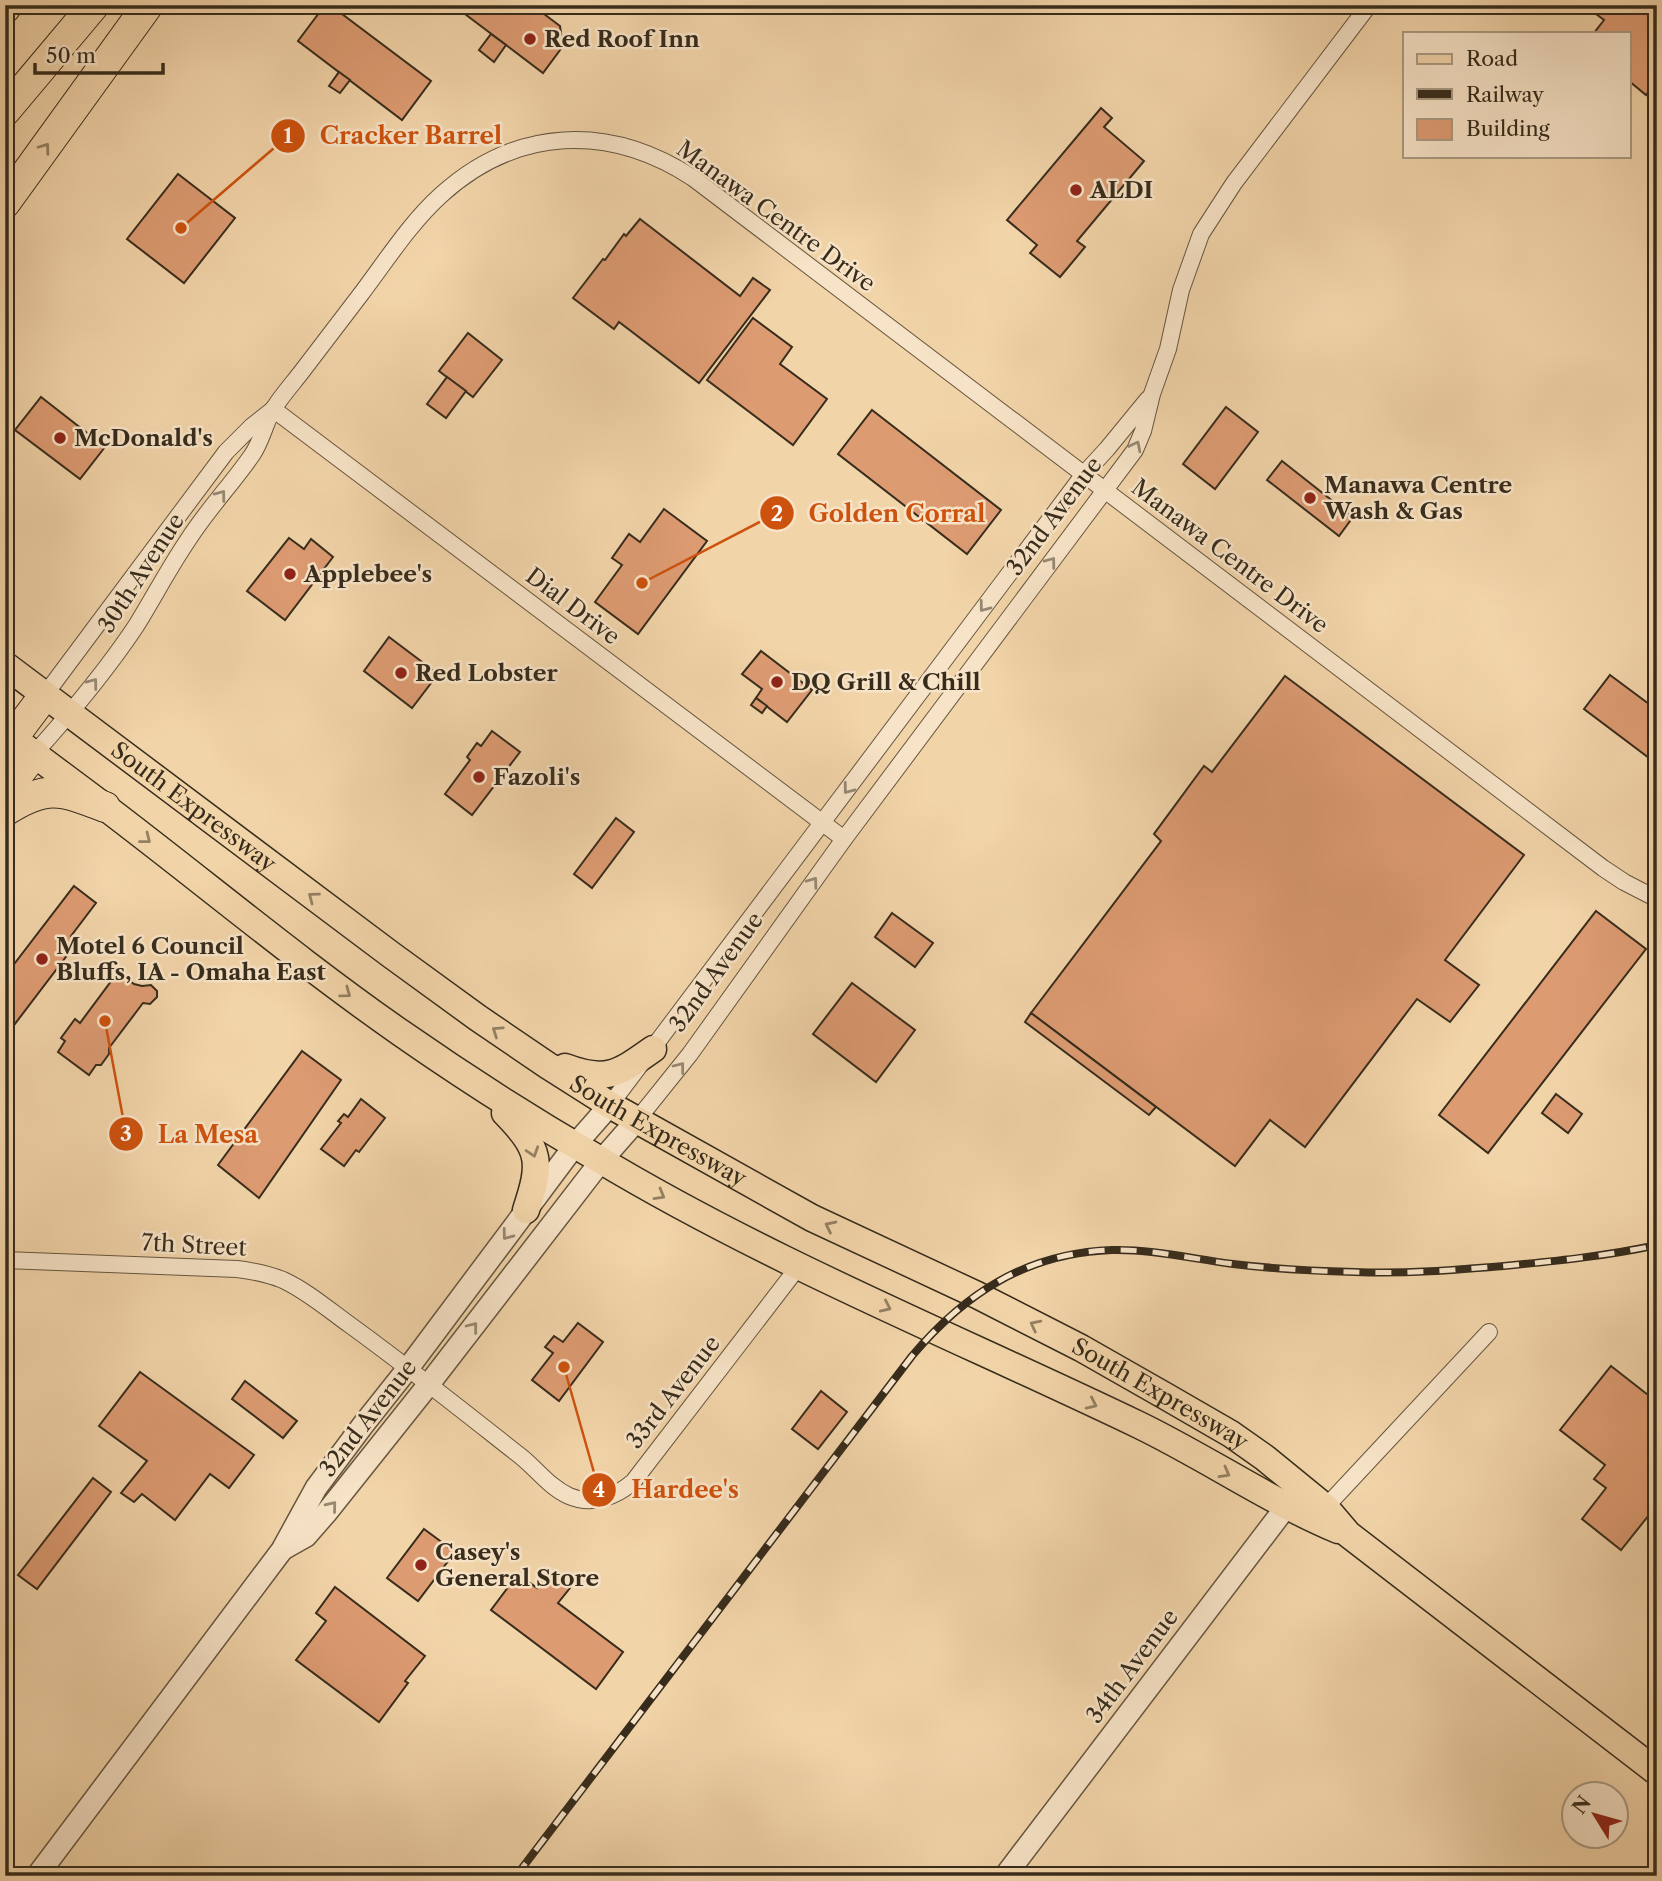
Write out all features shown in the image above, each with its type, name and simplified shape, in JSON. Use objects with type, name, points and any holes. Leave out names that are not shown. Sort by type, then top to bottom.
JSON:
[{"type":"highway","points":[[5,105],[80,5]]},
{"type":"highway","points":[[5,111],[94,5]]},
{"type":"highway","points":[[5,203],[148,5]]},
{"type":"highway","points":[[5,791],[14,743],[44,696]]},
{"type":"highway","points":[[5,811],[37,794],[52,791],[71,794],[105,807]]},
{"type":"main road","name":"South Expressway","points":[[5,665],[378,946],[530,1054],[610,1105],[812,1218],[977,1295],[1081,1348],[1231,1434],[1265,1458],[1294,1497]]},
{"type":"main road","name":"South Expressway","points":[[14,743],[105,807],[287,950],[474,1082],[673,1202],[799,1266],[1294,1497],[1348,1534],[1657,1772]]},
{"type":"main road","points":[[530,1054],[585,1075],[599,1076],[625,1068],[653,1049]]},
{"type":"main road","points":[[474,1082],[516,1124],[533,1147],[537,1171],[526,1210]]},
{"type":"street","name":"32nd Avenue","points":[[282,1550],[306,1536],[327,1512],[601,1161],[638,1120],[690,1054],[844,839],[1135,450],[1168,349],[1181,290],[1201,234],[1234,183],[1369,5]]},
{"type":"street","name":"30th Avenue","points":[[44,696],[226,452],[273,409],[410,229],[439,197],[471,171],[504,153],[558,140]]},
{"type":"street","name":"Manawa Centre Drive","points":[[558,140],[586,140],[623,146],[658,158],[681,170],[1603,868],[1623,882],[1657,899]]},
{"type":"street","name":"32nd Avenue","points":[[37,1876],[282,1550],[316,1488],[575,1145],[653,1049],[1084,474],[1152,394]]},
{"type":"street","name":"30th Avenue","points":[[14,743],[69,714],[135,627],[190,537],[254,453],[273,409]]},
{"type":"street","name":"Dial Drive","points":[[273,409],[844,839]]},
{"type":"street","name":"7th Street","points":[[5,1260],[237,1269],[273,1276],[314,1300],[429,1384]]},
{"type":"street","name":"33rd Avenue","points":[[429,1384],[523,1458],[555,1488],[583,1500],[610,1497],[633,1482],[799,1266]]},
{"type":"street","points":[[1320,1513],[1489,1332]]},
{"type":"street","name":"34th Avenue","points":[[1004,1876],[1294,1497]]},
{"type":"building","points":[[325,5],[330,5],[431,81],[402,120],[298,41]]},
{"type":"building","name":"Red Roof Inn","points":[[453,5],[532,5],[560,26],[563,46],[543,73]]},
{"type":"building","points":[[1584,5],[1657,5],[1657,83],[1646,95],[1630,82],[1630,32],[1595,32],[1604,20]]},
{"type":"building","points":[[491,34],[506,45],[494,62],[479,50]]},
{"type":"building","points":[[339,72],[350,80],[340,93],[329,86]]},
{"type":"building","name":"ALDI","points":[[1101,108],[1112,118],[1104,127],[1144,161],[1077,241],[1085,247],[1060,277],[1030,253],[1037,245],[1007,220]]},
{"type":"building","points":[[178,174],[235,218],[184,283],[127,239]]},
{"type":"building","points":[[640,219],[740,296],[753,278],[770,290],[699,383],[619,322],[614,329],[573,298],[624,234],[626,236]]},
{"type":"building","points":[[753,318],[792,347],[780,364],[827,399],[793,445],[707,380]]},
{"type":"building","points":[[468,333],[502,360],[473,397],[439,371]]},
{"type":"building","points":[[447,377],[466,391],[446,418],[427,404]]},
{"type":"building","name":"McDonald's","points":[[41,397],[105,447],[80,479],[15,430]]},
{"type":"building","points":[[1226,407],[1258,432],[1215,489],[1183,464]]},
{"type":"building","points":[[872,410],[1001,510],[967,554],[838,454]]},
{"type":"building","name":"Manawa Centre Wash & Gas","points":[[1282,461],[1353,517],[1339,536],[1267,480]]},
{"type":"building","points":[[664,509],[707,541],[638,634],[595,602],[622,565],[612,558],[629,534],[640,542]]},
{"type":"building","name":"Applebee's","points":[[289,538],[304,549],[311,539],[333,557],[285,620],[247,591]]},
{"type":"building","name":"Red Lobster","points":[[389,637],[438,674],[412,708],[364,671]]},
{"type":"building","name":"DQ Grill & Chill","points":[[761,651],[812,690],[787,722],[756,698],[762,689],[742,674]]},
{"type":"building","points":[[1610,675],[1657,710],[1657,764],[1584,709]]},
{"type":"building","points":[[1285,676],[1524,855],[1445,960],[1479,985],[1450,1022],[1417,999],[1305,1147],[1270,1120],[1235,1166],[1031,1013],[1161,841],[1154,834],[1204,766],[1212,772]]},
{"type":"building","points":[[756,698],[767,706],[762,713],[751,705]]},
{"type":"building","name":"Fazoli's","points":[[492,731],[520,752],[472,815],[445,794],[470,760],[467,757],[477,743],[481,746]]},
{"type":"building","points":[[616,818],[634,832],[592,888],[574,874]]},
{"type":"building","name":"Motel 6 Council Bluffs, IA - Omaha East","points":[[74,886],[96,903],[71,936],[78,941],[5,1037],[5,976]]},
{"type":"building","points":[[1596,911],[1646,949],[1488,1153],[1439,1115]]},
{"type":"building","points":[[892,913],[933,943],[915,967],[875,937]]},
{"type":"building","points":[[118,972],[134,984],[151,985],[157,991],[157,997],[150,1004],[143,1003],[109,1048],[109,1054],[101,1065],[96,1065],[89,1075],[58,1052],[65,1041],[61,1038],[75,1019],[80,1023]]},
{"type":"building","points":[[852,983],[915,1030],[876,1082],[813,1034]]},
{"type":"building","points":[[1031,1013],[1156,1107],[1149,1115],[1025,1022]]},
{"type":"building","points":[[302,1051],[341,1080],[259,1198],[218,1165]]},
{"type":"building","points":[[1556,1094],[1582,1114],[1568,1133],[1542,1113]]},
{"type":"building","points":[[361,1099],[385,1118],[359,1152],[356,1150],[344,1166],[321,1149],[341,1123],[338,1121],[344,1114],[348,1117]]},
{"type":"building","points":[[578,1323],[603,1342],[559,1401],[532,1380],[553,1353],[545,1347],[554,1336],[563,1342]]},
{"type":"building","points":[[1611,1366],[1657,1402],[1657,1505],[1621,1550],[1582,1519],[1606,1488],[1594,1479],[1605,1465],[1560,1430]]},
{"type":"building","points":[[140,1372],[254,1455],[229,1488],[210,1474],[175,1520],[142,1494],[134,1502],[121,1493],[147,1461],[99,1426]]},
{"type":"building","points":[[245,1381],[297,1421],[283,1438],[232,1399]]},
{"type":"building","points":[[821,1391],[847,1412],[818,1449],[792,1429]]},
{"type":"building","points":[[93,1478],[111,1492],[37,1589],[18,1575]]},
{"type":"building","name":"Casey's General Store","points":[[424,1529],[455,1552],[418,1601],[387,1578]]},
{"type":"building","points":[[549,1572],[570,1588],[558,1603],[623,1652],[596,1689],[491,1610],[518,1574],[537,1588]]},
{"type":"building","points":[[335,1587],[425,1656],[405,1681],[408,1683],[379,1722],[296,1660],[326,1621],[316,1613]]},
{"type":"railway","points":[[516,1876],[912,1356],[954,1313],[1000,1280],[1052,1259],[1112,1250],[1279,1268],[1392,1272],[1542,1262],[1657,1245]]},
{"type":"place","name":"Red Roof Inn","points":[[530,39]]},
{"type":"place","name":"ALDI","points":[[1076,190]]},
{"type":"place","name":"Cracker Barrel","points":[[181,228]]},
{"type":"place","name":"McDonald's","points":[[60,438]]},
{"type":"place","name":"Manawa Centre Wash & Gas","points":[[1310,498]]},
{"type":"place","name":"Applebee's","points":[[290,574]]},
{"type":"place","name":"Golden Corral","points":[[642,583]]},
{"type":"place","name":"Red Lobster","points":[[401,673]]},
{"type":"place","name":"DQ Grill & Chill","points":[[777,682]]},
{"type":"place","name":"Fazoli's","points":[[479,777]]},
{"type":"place","name":"Motel 6 Council Bluffs, IA - Omaha East","points":[[42,959]]},
{"type":"place","name":"La Mesa","points":[[105,1021]]},
{"type":"place","name":"Hardee's","points":[[564,1367]]},
{"type":"place","name":"Casey's General Store","points":[[421,1565]]}]
